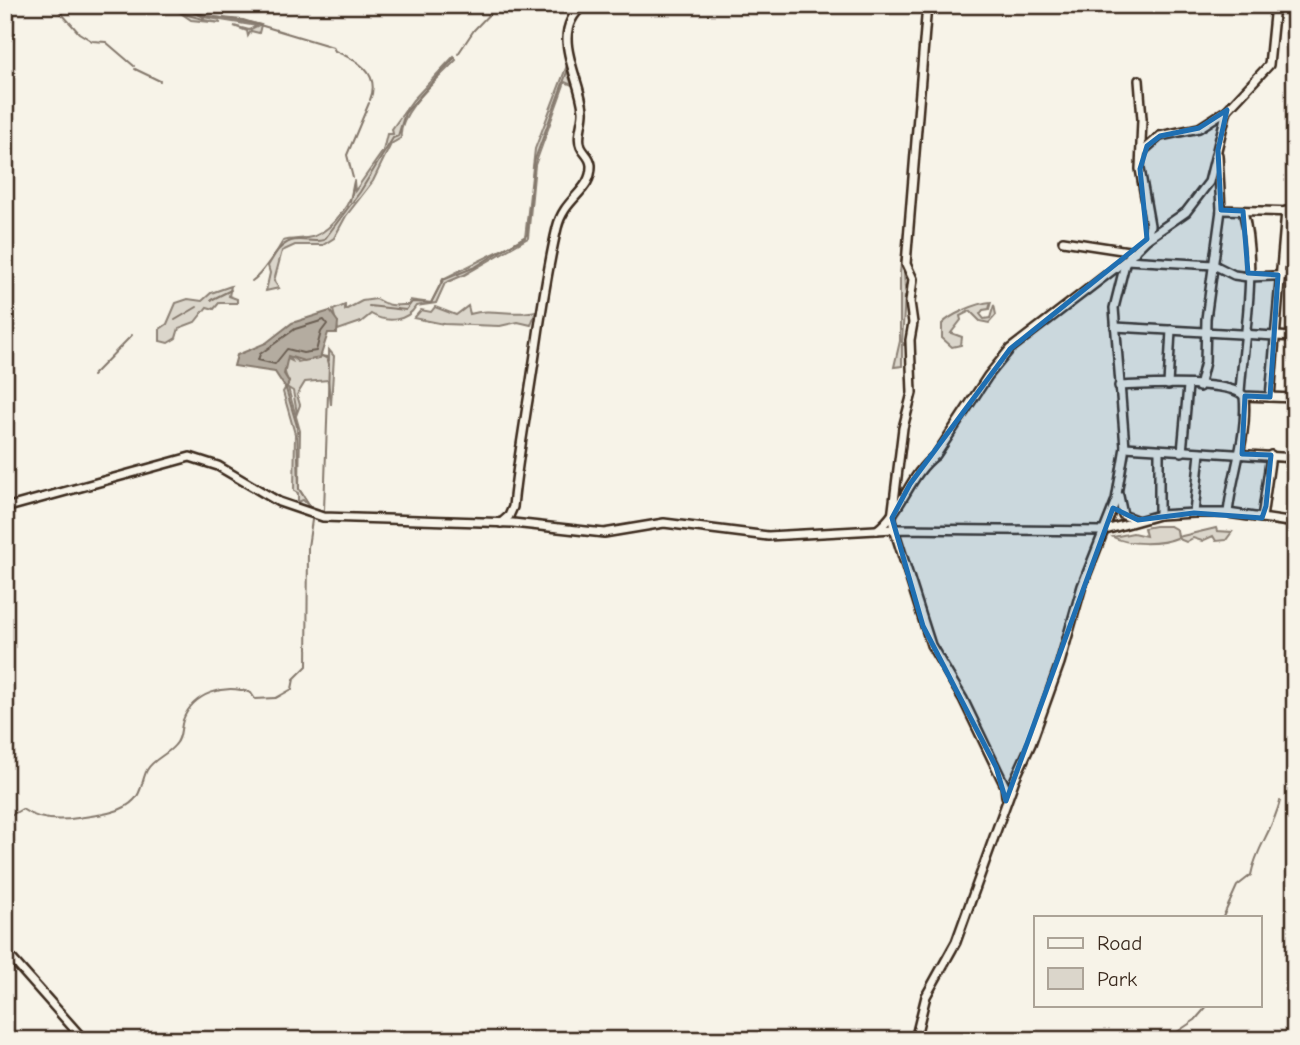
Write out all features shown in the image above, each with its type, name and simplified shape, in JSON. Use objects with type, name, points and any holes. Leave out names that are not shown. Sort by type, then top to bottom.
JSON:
[{"type":"street","points":[[500,524],[509,516],[513,507],[539,311],[557,226],[566,204],[587,185],[590,177],[590,160],[580,142],[583,110],[569,64],[567,38],[571,20],[584,5]]},
{"type":"street","points":[[926,5],[906,264],[913,279],[910,302],[913,323],[909,340],[912,393],[903,428],[892,518],[931,645],[992,757],[1005,786],[1006,801]]},
{"type":"street","points":[[1141,155],[1160,136],[1199,128],[1227,110],[1269,65],[1275,5]]},
{"type":"street","points":[[1139,80],[1142,193],[1150,225],[1147,239]]},
{"type":"street","points":[[876,530],[892,518],[910,484],[926,462],[936,455],[988,376],[1010,349],[1126,260],[1147,239],[1186,212],[1197,201],[1209,182],[1227,110]]},
{"type":"street","points":[[1199,387],[1205,362],[1206,330],[1221,210],[1218,150]]},
{"type":"street","points":[[1221,210],[1295,212]]},
{"type":"street","points":[[1228,513],[1246,423],[1242,394],[1248,238],[1243,211]]},
{"type":"street","points":[[1270,397],[1278,275],[1286,211]]},
{"type":"street","points":[[1063,241],[1136,252]]},
{"type":"street","points":[[1126,260],[1214,265],[1234,275],[1248,277],[1295,275]]},
{"type":"street","points":[[915,1040],[926,996],[956,942],[1006,801],[1031,744],[1102,531],[1118,492],[1125,447],[1115,327],[1116,290],[1126,260]]},
{"type":"street","points":[[1115,327],[1295,337]]},
{"type":"street","points":[[1168,385],[1171,330]]},
{"type":"street","points":[[1119,386],[1188,386],[1295,398]]},
{"type":"street","points":[[1182,452],[1188,386]]},
{"type":"street","points":[[1125,447],[1295,458]]},
{"type":"street","points":[[1159,451],[1159,515]]},
{"type":"street","points":[[1194,513],[1200,453]]},
{"type":"street","points":[[1262,518],[1271,455]]},
{"type":"street","points":[[5,508],[190,457],[218,466],[279,502],[316,516],[524,524],[604,533],[664,523],[768,536],[894,529],[1102,531],[1159,515],[1194,513],[1228,513],[1294,522]]},
{"type":"street","points":[[1118,492],[1124,515],[1138,520]]},
{"type":"street","points":[[513,507],[524,524]]},
{"type":"street","points":[[5,951],[84,1040]]},
{"type":"highlighted area","points":[[1227,110],[1218,150],[1221,210],[1243,211],[1248,273],[1278,275],[1270,397],[1245,396],[1242,454],[1271,455],[1266,506],[1262,518],[1194,513],[1138,520],[1113,508],[1006,801],[996,767],[923,626],[892,518],[910,484],[1010,349],[1147,239],[1140,169],[1147,146],[1160,136],[1199,128]]},
{"type":"green space","points":[[169,5],[179,5],[204,15],[261,25],[259,33],[251,31],[248,36],[247,31],[234,26],[249,30],[257,26],[203,17],[204,20],[221,23],[191,20]]},
{"type":"green space","points":[[454,56],[456,60],[429,87],[405,118],[401,138],[391,144],[373,181],[346,216],[334,238],[323,245],[295,245],[282,251],[274,281],[279,288],[266,291],[270,273],[268,266],[283,241],[315,236],[335,221],[351,197],[354,181],[355,191],[383,151],[387,134],[393,134],[392,129],[413,100]]},
{"type":"green space","points":[[566,68],[572,85],[565,82],[535,165],[528,238],[445,283],[436,303],[416,306],[402,318],[389,320],[371,314],[361,322],[338,330],[333,310],[345,305],[345,310],[362,301],[376,299],[392,305],[409,305],[410,300],[431,303],[443,279],[525,238],[535,149]]},
{"type":"green space","points":[[909,185],[904,271],[905,289],[909,282],[908,307],[905,295],[902,342],[905,345],[902,345],[902,366],[894,367],[900,341],[900,273]]},
{"type":"green space","points":[[231,286],[229,296],[237,299],[237,303],[219,303],[214,309],[207,307],[195,322],[179,328],[176,338],[168,343],[160,341],[160,329],[167,324],[176,303],[188,299],[202,301],[211,293]]},
{"type":"green space","points":[[991,302],[989,309],[980,314],[984,319],[990,318],[994,305],[996,315],[989,323],[980,321],[970,311],[960,316],[961,320],[951,333],[962,337],[961,345],[952,347],[942,338],[942,324],[946,321],[971,307]]},
{"type":"green space","points":[[468,306],[470,314],[486,311],[536,311],[531,325],[518,322],[500,326],[444,324],[414,318],[421,310],[431,312],[435,307],[456,315]]},
{"type":"green space","points":[[329,350],[334,356],[331,405],[328,380],[305,382],[297,395],[300,405],[297,413],[293,391],[288,388],[300,431],[299,489],[312,509],[303,500],[298,502],[298,493],[294,491],[295,434],[283,392],[289,382],[284,368],[288,359],[292,361],[289,355],[298,362],[322,356],[329,360]]},
{"type":"green space","points":[[1170,526],[1177,530],[1178,537],[1216,528],[1217,531],[1232,532],[1226,540],[1216,541],[1213,536],[1202,541],[1193,538],[1186,542],[1177,538],[1144,543],[1127,542],[1113,537],[1133,533],[1146,536],[1144,528]]},
{"type":"water","points":[[330,311],[338,322],[337,333],[328,333],[320,358],[304,361],[288,356],[284,374],[289,382],[286,389],[275,372],[234,366],[237,355],[266,343],[292,323]]},
{"type":"waterway","points":[[54,5],[79,33],[92,41],[106,42],[134,66]]},
{"type":"waterway","points":[[173,5],[184,14],[203,19]]},
{"type":"waterway","points":[[177,5],[202,16],[243,20],[333,47],[335,51],[359,63],[370,75],[373,91],[370,100]]},
{"type":"waterway","points":[[458,54],[474,30],[498,5]]},
{"type":"waterway","points":[[565,26],[573,5]]},
{"type":"waterway","points":[[252,281],[285,244],[295,240],[324,240],[360,192],[393,138],[398,136],[405,113],[455,57]]},
{"type":"waterway","points":[[135,69],[160,81]]},
{"type":"waterway","points":[[369,306],[406,310],[412,302],[431,303],[443,280],[475,267],[527,235],[534,162],[567,72]]},
{"type":"waterway","points":[[353,178],[347,155],[369,103]]},
{"type":"waterway","points":[[350,201],[354,181]]},
{"type":"waterway","points":[[211,300],[231,290]]},
{"type":"waterway","points":[[175,320],[197,307]]},
{"type":"waterway","points":[[92,376],[132,335]]},
{"type":"waterway","points":[[321,356],[327,357],[329,364],[324,510]]},
{"type":"waterway","points":[[286,389],[297,426],[299,489],[312,509]]},
{"type":"waterway","points":[[5,819],[22,809],[48,819],[63,819],[100,815],[129,805],[137,797],[150,766],[177,742],[183,720],[194,703],[202,697],[231,689],[251,693],[255,699],[276,698],[292,689],[294,679],[307,666],[308,547],[312,520]]},
{"type":"waterway","points":[[1223,916],[1237,886],[1251,875],[1280,801]]},
{"type":"waterway","points":[[1165,1040],[1195,1020],[1207,1006]]}]
